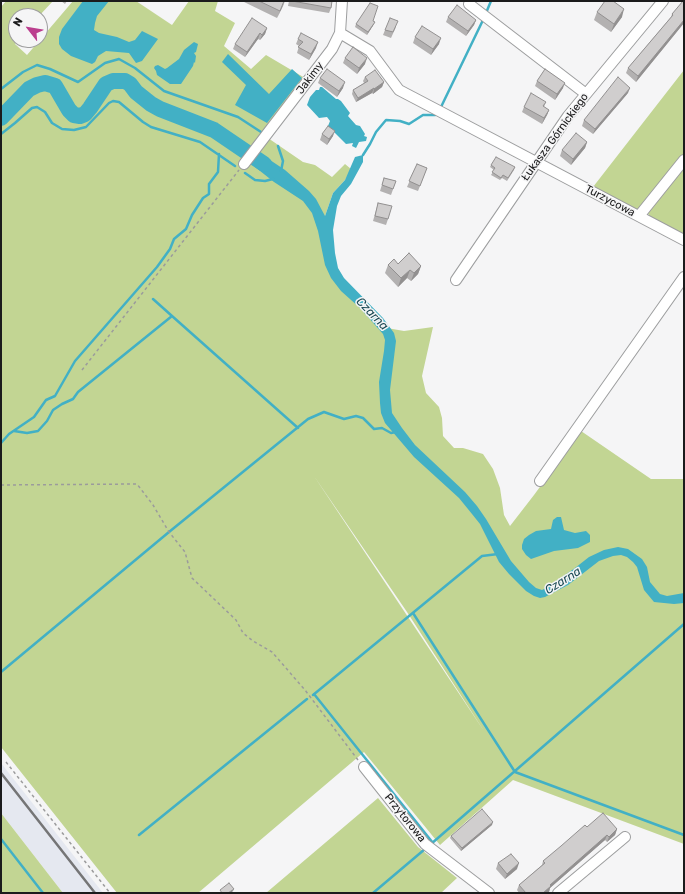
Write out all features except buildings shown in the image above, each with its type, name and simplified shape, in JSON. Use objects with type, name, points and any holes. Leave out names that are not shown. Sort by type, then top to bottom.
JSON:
[{"type":"street","name":"Jakimy","points":[[244,164],[332,49],[340,33],[342,1]]},
{"type":"street","name":"Łukasza Górnickiego","points":[[456,280],[568,116],[663,1]]},
{"type":"street","points":[[469,4],[586,94]]},
{"type":"street","name":"Turzycowa","points":[[340,33],[370,51],[398,90],[684,240]]},
{"type":"street","points":[[639,216],[684,160]]},
{"type":"street","points":[[540,481],[684,277]]},
{"type":"street","name":"Przytorowa","points":[[364,767],[425,844],[489,893]]},
{"type":"street","points":[[558,893],[625,837]]},
{"type":"path","points":[[82,370],[244,164]]},
{"type":"path","points":[[1,485],[137,484],[169,532],[185,552],[192,578],[236,620],[243,634],[272,652],[305,690],[364,767]]},
{"type":"path","points":[[6,762],[110,893]]},
{"type":"shaded area","points":[[1,763],[103,893],[63,893],[1,813]]},
{"type":"green space","points":[[6,1],[53,1],[46,8],[8,8],[8,48],[19,48],[27,55],[33,48],[48,48],[48,30],[73,1],[136,1],[172,25],[189,1],[218,1],[215,11],[235,23],[224,46],[251,69],[266,55],[310,81],[268,138],[303,162],[315,165],[332,177],[345,164],[351,169],[345,180],[333,193],[325,216],[336,277],[387,328],[404,331],[433,327],[422,376],[426,393],[439,407],[442,418],[443,436],[454,448],[463,448],[483,454],[493,469],[500,488],[504,515],[510,526],[581,431],[651,479],[684,479],[684,844],[513,780],[440,845],[364,752],[198,893],[117,893],[1,747],[1,7]],"holes":[[[314,476],[407,612],[484,731]]]},
{"type":"green space","points":[[684,70],[684,154],[642,207],[637,210],[593,187]]},
{"type":"green space","points":[[684,167],[684,235],[650,217],[647,211]]},
{"type":"green space","points":[[378,798],[418,847],[457,878],[441,893],[266,893]]},
{"type":"green space","points":[[1,813],[63,893],[1,893]]},
{"type":"water","points":[[83,1],[109,1],[97,16],[94,30],[99,33],[117,37],[129,42],[135,40],[142,31],[158,39],[142,61],[136,63],[129,53],[106,51],[98,56],[92,64],[71,56],[62,49],[59,44],[59,37],[62,29]]},
{"type":"water","points":[[194,42],[198,44],[196,52],[194,53],[196,56],[195,63],[194,62],[181,84],[170,84],[157,75],[154,68],[155,66],[158,65],[165,69],[167,68],[179,59],[184,50]]},
{"type":"water","points":[[228,54],[269,94],[292,69],[302,78],[267,123],[235,105],[246,85],[222,62]]},
{"type":"water","points":[[320,87],[341,101],[350,113],[348,116],[356,125],[360,126],[365,134],[364,136],[367,137],[366,141],[359,142],[356,148],[352,146],[353,143],[346,144],[328,126],[330,121],[327,117],[319,118],[307,105],[310,97],[316,90],[319,90]]},
{"type":"water","points":[[258,152],[285,170],[309,191],[316,199],[325,216],[333,193],[345,180],[355,157],[363,155],[363,162],[351,184],[341,196],[337,206],[333,230],[335,253],[338,268],[344,278],[383,318],[394,333],[396,341],[390,390],[392,413],[415,445],[465,492],[477,506],[511,561],[529,582],[536,588],[542,590],[589,557],[604,550],[618,547],[628,549],[642,559],[647,567],[650,582],[660,594],[667,596],[684,593],[684,603],[674,604],[654,602],[644,590],[637,567],[627,557],[621,555],[599,561],[568,585],[540,598],[526,591],[509,574],[499,562],[480,524],[459,498],[414,457],[385,423],[381,413],[379,382],[385,340],[383,334],[360,308],[341,291],[331,278],[325,265],[318,231],[312,213],[303,201],[274,182],[250,163]]},
{"type":"water","points":[[557,517],[561,517],[564,530],[575,533],[586,531],[590,535],[590,542],[578,548],[554,551],[531,559],[522,549],[524,539],[536,531],[551,529],[553,520]]},
{"type":"waterway","points":[[486,13],[491,1]]},
{"type":"waterway","points":[[441,107],[484,18]]},
{"type":"waterway","points":[[1,89],[23,72],[37,65],[50,69],[78,82],[105,63],[119,59],[135,68],[164,91],[238,117],[261,132]]},
{"type":"waterway","name":"Czarna","points":[[1,118],[29,89],[37,85],[45,83],[55,86],[69,110],[74,115],[80,116],[85,114],[90,108],[106,84],[113,81],[125,81],[151,104],[214,130],[264,164]]},
{"type":"waterway","points":[[1,134],[32,108],[37,107],[45,112],[52,123],[62,129],[74,130],[86,127],[109,103],[113,101],[119,102],[151,127],[200,142],[235,166]]},
{"type":"waterway","points":[[363,155],[376,132],[386,120],[400,121],[409,124],[423,115],[435,115],[437,113]]},
{"type":"waterway","points":[[278,146],[283,161],[281,171]]},
{"type":"waterway","points":[[1,443],[9,434],[34,417],[46,400],[55,396],[75,361],[157,267],[170,249],[174,239],[186,229],[192,215],[203,198],[209,194],[209,184],[218,172],[219,154]]},
{"type":"waterway","points":[[245,173],[255,180],[265,181],[273,179]]},
{"type":"waterway","points":[[153,299],[172,316]]},
{"type":"waterway","points":[[14,431],[27,433],[38,431],[47,421],[53,410],[73,399],[78,392],[172,316],[298,428]]},
{"type":"waterway","points":[[1,672],[308,419],[324,412],[344,419],[356,416],[363,418],[374,429],[382,428],[391,433],[396,432]]},
{"type":"waterway","points":[[313,695],[482,556],[498,554]]},
{"type":"waterway","points":[[413,613],[515,772],[684,835]]},
{"type":"waterway","points":[[431,844],[684,624]]},
{"type":"waterway","points":[[314,694],[433,843]]},
{"type":"waterway","points":[[139,835],[307,699]]},
{"type":"waterway","points":[[1,839],[43,893]]},
{"type":"waterway","points":[[373,893],[425,849]]},
{"type":"railway","points":[[1,773],[95,893]]}]
